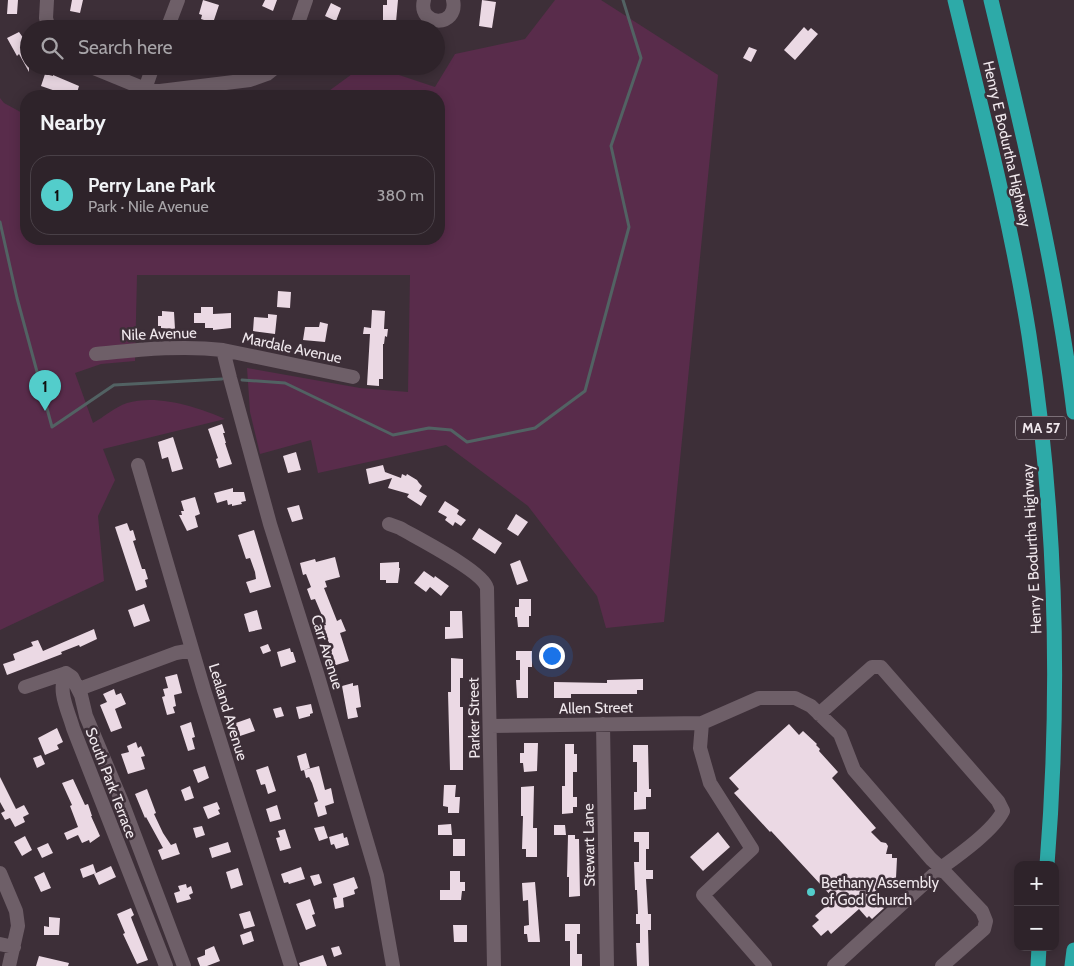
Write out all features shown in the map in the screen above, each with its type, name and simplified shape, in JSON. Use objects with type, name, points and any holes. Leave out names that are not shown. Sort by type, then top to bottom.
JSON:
[{"type":"highway","name":"Henry E Bodurtha Highway","points":[[955,0],[992,151],[1015,256],[1029,336],[1043,442],[1052,550],[1055,658],[1053,756],[1047,861]]},
{"type":"highway","name":"Henry E Bodurtha Highway","points":[[992,4],[1043,220],[1063,328],[1074,412]]},
{"type":"highway","points":[[1072,966],[1074,950]]},
{"type":"highway","points":[[1038,966],[1039,951]]},
{"type":"street","points":[[47,0],[47,20]]},
{"type":"street","points":[[170,20],[178,0]]},
{"type":"street","points":[[299,20],[306,0]]},
{"type":"street","points":[[424,0],[425,14],[436,20]]},
{"type":"street","points":[[445,20],[450,16],[454,7],[453,0]]},
{"type":"street","points":[[112,75],[145,88],[160,90]]},
{"type":"street","points":[[145,88],[150,75]]},
{"type":"street","points":[[175,90],[250,80],[264,75]]},
{"type":"street","name":"Nile Avenue","points":[[96,354],[158,349],[208,348],[224,350]]},
{"type":"street","name":"Mardale Avenue","points":[[224,350],[353,377]]},
{"type":"street","name":"Carr Avenue","points":[[224,350],[270,524],[317,673],[377,876],[393,966]]},
{"type":"street","name":"Lealand Avenue","points":[[138,465],[192,650],[291,966]]},
{"type":"street","name":"Parker Street","points":[[389,524],[400,528],[476,573],[486,584],[494,966]]},
{"type":"street","points":[[79,689],[176,653],[192,650]]},
{"type":"street","points":[[819,714],[872,667],[881,667],[998,802],[1003,811],[999,818],[964,851],[941,868],[842,963]]},
{"type":"street","points":[[25,687],[66,673]]},
{"type":"street","name":"South Park Terrace","points":[[166,966],[73,728],[61,692],[62,679],[66,673],[72,677],[79,689],[86,716],[122,802],[184,966]]},
{"type":"street","points":[[764,966],[703,895],[752,849],[710,783],[700,748],[702,723],[759,698],[795,698],[811,706],[840,734],[854,770],[931,859],[982,910],[986,921],[984,929],[942,966]]},
{"type":"street","name":"Allen Street","points":[[490,726],[702,723]]},
{"type":"street","name":"Stewart Lane","points":[[603,724],[607,966]]},
{"type":"street","points":[[0,872],[16,911],[18,926],[9,966]]},
{"type":"street","points":[[140,903],[158,898]]},
{"type":"street","points":[[0,944],[14,947]]},
{"type":"shaded area","points":[[555,0],[601,0],[718,75],[664,622],[606,628],[597,596],[528,506],[446,445],[318,473],[311,440],[260,454],[250,412],[247,368],[360,388],[408,392],[410,275],[137,275],[135,361],[101,364],[75,373],[93,423],[127,403],[151,400],[190,406],[225,419],[103,449],[115,480],[98,516],[104,581],[0,630],[0,98],[4,103],[20,112],[20,245],[445,245],[445,90],[330,90],[351,75],[399,75],[435,87],[442,75],[445,75],[445,70],[455,54],[525,39]]},
{"type":"building","points":[[8,0],[18,0],[17,14],[7,14]]},
{"type":"building","points":[[72,0],[83,0],[80,13],[70,11]]},
{"type":"building","points":[[203,0],[219,5],[214,20],[201,19],[202,15],[199,14]]},
{"type":"building","points":[[265,0],[277,0],[273,11],[262,6]]},
{"type":"building","points":[[387,0],[398,0],[396,20],[383,20],[383,5],[387,5]]},
{"type":"building","points":[[482,0],[496,2],[492,28],[479,26]]},
{"type":"building","points":[[331,3],[341,8],[336,20],[325,16]]},
{"type":"building","points":[[804,27],[808,31],[811,28],[818,34],[795,60],[784,50]]},
{"type":"building","points":[[19,32],[20,56],[19,54],[17,56],[7,38]]},
{"type":"building","points":[[749,47],[757,50],[751,62],[743,58]]},
{"type":"building","points":[[45,75],[53,75],[79,86],[78,90],[53,90],[41,86]]},
{"type":"building","points":[[278,291],[291,292],[290,308],[277,307]]},
{"type":"building","points":[[201,307],[213,307],[213,314],[231,313],[231,328],[213,330],[213,328],[205,328],[205,323],[194,323],[194,313],[201,313]]},
{"type":"building","points":[[372,310],[385,311],[384,329],[388,329],[387,337],[385,336],[383,344],[383,379],[379,379],[379,386],[367,385],[370,334],[363,334],[364,327],[371,328]]},
{"type":"building","points":[[162,311],[174,312],[175,329],[158,326],[158,316],[162,316]]},
{"type":"building","points":[[268,314],[277,315],[275,334],[253,331],[254,317],[268,318]]},
{"type":"building","points":[[320,322],[328,324],[325,342],[303,340],[305,327],[319,327]]},
{"type":"building","points":[[222,424],[225,433],[223,433],[225,443],[232,464],[219,468],[216,459],[218,458],[208,429]]},
{"type":"building","points":[[173,437],[183,469],[172,472],[168,457],[162,459],[158,442]]},
{"type":"building","points":[[296,452],[301,470],[288,473],[283,456]]},
{"type":"building","points":[[383,465],[385,472],[401,478],[402,474],[406,476],[407,474],[417,480],[422,486],[419,491],[427,496],[421,506],[407,497],[409,494],[388,488],[392,478],[369,484],[366,469]]},
{"type":"building","points":[[233,488],[233,492],[244,492],[246,501],[232,506],[232,504],[228,505],[227,500],[217,503],[214,493]]},
{"type":"building","points":[[195,497],[200,514],[195,516],[198,527],[187,531],[179,515],[182,515],[181,511],[184,511],[181,501]]},
{"type":"building","points":[[445,501],[459,510],[457,514],[466,520],[461,526],[455,522],[453,526],[445,520],[447,517],[438,512]]},
{"type":"building","points":[[299,505],[303,519],[292,522],[287,508]]},
{"type":"building","points":[[516,514],[528,522],[518,536],[507,529]]},
{"type":"building","points":[[127,523],[130,531],[133,530],[136,540],[133,541],[142,569],[145,569],[148,579],[145,580],[147,587],[136,591],[115,527]]},
{"type":"building","points":[[479,528],[502,543],[495,554],[472,539]]},
{"type":"building","points":[[254,530],[271,587],[250,593],[246,582],[256,579],[255,572],[250,558],[246,559],[238,535]]},
{"type":"building","points":[[335,557],[340,577],[325,581],[327,587],[324,588],[337,621],[341,619],[346,631],[340,633],[349,661],[333,666],[328,651],[332,650],[322,626],[326,625],[315,599],[311,600],[307,589],[311,587],[306,574],[303,575],[300,563],[315,559],[316,562]]},
{"type":"building","points":[[520,560],[528,581],[517,585],[510,564]]},
{"type":"building","points":[[399,562],[398,583],[386,583],[386,580],[380,580],[380,563]]},
{"type":"building","points":[[424,571],[449,586],[441,596],[430,587],[426,592],[414,583]]},
{"type":"building","points":[[519,599],[531,599],[529,627],[518,627],[515,607],[519,607]]},
{"type":"building","points":[[144,604],[150,621],[134,627],[128,610]]},
{"type":"building","points":[[257,610],[262,629],[249,632],[244,614]]},
{"type":"building","points":[[450,611],[462,611],[463,638],[445,639],[445,627],[450,627]]},
{"type":"building","points":[[94,629],[97,639],[7,675],[3,664],[15,660],[13,654],[33,646],[31,642],[38,640],[43,651]]},
{"type":"building","points":[[268,644],[271,651],[263,654],[260,647]]},
{"type":"building","points":[[290,648],[296,662],[281,667],[277,652]]},
{"type":"building","points":[[516,651],[532,651],[532,667],[528,667],[528,698],[517,698],[516,680],[520,680],[520,660],[516,660]]},
{"type":"building","points":[[451,658],[463,659],[463,678],[460,678],[460,707],[463,707],[463,770],[450,770],[448,692],[451,692]]},
{"type":"building","points":[[177,674],[182,693],[174,695],[176,706],[173,707],[175,713],[167,715],[162,697],[165,696],[163,689],[168,688],[165,677]]},
{"type":"building","points":[[643,679],[643,690],[637,690],[637,694],[571,694],[571,698],[554,698],[554,682],[607,683],[607,680]]},
{"type":"building","points":[[353,683],[353,686],[358,685],[361,707],[356,708],[358,717],[348,719],[342,686]]},
{"type":"building","points":[[114,689],[116,695],[121,693],[126,704],[115,709],[122,728],[111,732],[100,705],[107,702],[103,694]]},
{"type":"building","points":[[311,704],[313,713],[310,716],[299,719],[296,707]]},
{"type":"building","points":[[281,707],[284,716],[276,718],[273,709]]},
{"type":"building","points":[[250,718],[255,731],[240,736],[233,724]]},
{"type":"building","points":[[191,722],[195,737],[192,738],[195,749],[188,751],[180,726]]},
{"type":"building","points":[[789,724],[799,735],[803,731],[817,744],[820,749],[819,751],[838,772],[832,778],[876,828],[871,832],[881,842],[886,843],[888,846],[886,854],[892,854],[892,858],[897,858],[896,878],[891,878],[890,882],[887,882],[874,892],[883,903],[881,905],[884,908],[872,919],[869,916],[867,918],[859,909],[831,934],[828,930],[821,936],[812,926],[819,920],[815,916],[834,899],[734,793],[739,789],[729,778]]},
{"type":"building","points":[[57,728],[63,742],[57,745],[59,749],[45,755],[38,738]]},
{"type":"building","points":[[136,742],[138,748],[141,746],[145,756],[141,757],[145,769],[128,774],[121,754],[129,752],[127,746]]},
{"type":"building","points":[[524,743],[538,743],[537,771],[524,772],[523,763],[520,763],[520,753],[524,753]]},
{"type":"building","points":[[565,744],[574,744],[574,754],[577,754],[577,772],[573,772],[573,797],[577,797],[577,807],[573,807],[573,813],[562,814],[562,786],[565,786]]},
{"type":"building","points":[[633,745],[648,745],[649,789],[651,789],[651,797],[646,797],[646,809],[634,810],[634,792],[637,792],[637,762],[633,762]]},
{"type":"building","points":[[306,753],[310,768],[301,771],[297,756]]},
{"type":"building","points":[[41,755],[45,764],[37,768],[33,758]]},
{"type":"building","points":[[205,766],[209,778],[198,783],[193,770]]},
{"type":"building","points":[[268,766],[276,791],[268,794],[265,784],[261,785],[256,770]]},
{"type":"building","points":[[319,766],[325,790],[331,788],[334,803],[325,806],[327,814],[318,817],[314,803],[318,801],[312,783],[309,777],[306,778],[304,770]]},
{"type":"building","points":[[0,777],[16,809],[24,805],[29,814],[23,817],[25,822],[15,827],[10,818],[5,820],[1,813],[5,811],[0,802]]},
{"type":"building","points":[[73,779],[85,805],[88,804],[100,836],[90,843],[89,840],[82,843],[78,835],[67,840],[64,833],[78,827],[70,806],[72,805],[62,783]]},
{"type":"building","points":[[444,785],[456,785],[455,797],[460,797],[459,813],[448,813],[448,807],[443,806]]},
{"type":"building","points":[[190,786],[194,798],[185,801],[181,790]]},
{"type":"building","points":[[534,786],[533,828],[537,828],[537,857],[526,857],[526,849],[522,849],[523,816],[521,816],[521,787]]},
{"type":"building","points":[[147,789],[156,813],[154,814],[163,833],[171,845],[176,843],[180,854],[162,860],[158,850],[163,848],[145,818],[135,794]]},
{"type":"building","points":[[217,802],[220,814],[208,819],[203,807]]},
{"type":"building","points":[[277,805],[281,819],[270,822],[266,809]]},
{"type":"building","points":[[451,824],[452,835],[438,835],[438,825]]},
{"type":"building","points":[[554,825],[565,825],[566,835],[554,835]]},
{"type":"building","points":[[202,826],[205,835],[196,838],[193,828]]},
{"type":"building","points":[[324,826],[328,838],[319,841],[314,828]]},
{"type":"building","points":[[285,829],[291,848],[280,851],[276,838],[280,837],[278,831]]},
{"type":"building","points":[[634,832],[649,832],[649,849],[646,849],[646,870],[653,870],[653,879],[646,879],[648,914],[651,914],[651,930],[648,930],[649,966],[637,966],[636,943],[640,943],[640,924],[636,924],[636,914],[638,914],[634,862],[639,862],[639,842],[634,842]]},
{"type":"building","points":[[718,832],[730,847],[703,871],[690,857]]},
{"type":"building","points":[[343,833],[344,838],[347,837],[349,845],[336,849],[334,844],[331,845],[329,837]]},
{"type":"building","points":[[568,835],[575,835],[575,839],[579,839],[580,896],[569,897],[569,877],[567,877]]},
{"type":"building","points":[[25,836],[32,850],[22,856],[14,842]]},
{"type":"building","points":[[453,839],[465,839],[465,856],[453,856]]},
{"type":"building","points":[[228,842],[231,852],[212,858],[209,848]]},
{"type":"building","points":[[48,843],[53,853],[42,858],[37,848]]},
{"type":"building","points":[[93,864],[96,873],[83,878],[80,869]]},
{"type":"building","points":[[111,866],[116,877],[99,885],[94,874]]},
{"type":"building","points":[[301,867],[305,879],[289,884],[288,882],[284,883],[281,874]]},
{"type":"building","points":[[238,868],[243,885],[231,889],[226,872]]},
{"type":"building","points":[[450,871],[460,871],[460,882],[465,882],[465,891],[462,891],[461,900],[440,900],[440,890],[450,890]]},
{"type":"building","points":[[44,872],[51,888],[41,892],[34,877]]},
{"type":"building","points":[[319,874],[322,883],[314,886],[310,876]]},
{"type":"building","points":[[354,877],[358,888],[354,890],[355,894],[343,898],[344,907],[335,909],[333,898],[337,897],[333,884]]},
{"type":"building","points":[[535,882],[540,942],[528,942],[527,934],[524,934],[524,926],[529,925],[528,900],[523,901],[522,883]]},
{"type":"building","points":[[186,884],[187,888],[191,886],[193,893],[189,895],[191,899],[177,903],[174,893],[180,891],[178,886]]},
{"type":"building","points":[[310,899],[315,914],[312,915],[316,926],[306,930],[296,904]]},
{"type":"building","points":[[131,908],[134,915],[131,917],[148,960],[137,964],[123,934],[125,933],[117,914]]},
{"type":"building","points":[[250,911],[255,926],[244,929],[239,914]]},
{"type":"building","points":[[49,917],[60,918],[59,935],[44,935],[44,926],[49,927]]},
{"type":"building","points":[[565,924],[580,924],[580,934],[577,934],[577,954],[582,954],[582,966],[570,966],[570,941],[565,941]]},
{"type":"building","points":[[453,925],[467,925],[467,942],[454,942]]},
{"type":"building","points":[[251,931],[254,941],[243,945],[240,935]]},
{"type":"building","points":[[214,946],[220,961],[207,966],[200,966],[197,958],[205,955],[205,950]]},
{"type":"building","points":[[339,946],[342,954],[334,957],[331,948]]},
{"type":"building","points":[[323,955],[327,966],[300,966],[299,963]]},
{"type":"building","points":[[39,956],[69,963],[68,966],[36,966]]},
{"type":"waterway","points":[[242,380],[285,383],[393,435],[429,428],[451,430],[467,442],[535,428],[585,391],[629,227],[611,146],[641,58],[623,0]]},
{"type":"waterway","points":[[0,222],[17,298],[52,427],[114,385],[222,379]]},
{"type":"place","name":"Perry Lane Park","points":[[45,411]]},
{"type":"place","name":"Bethany Assembly of God Church","points":[[811,892]]}]
